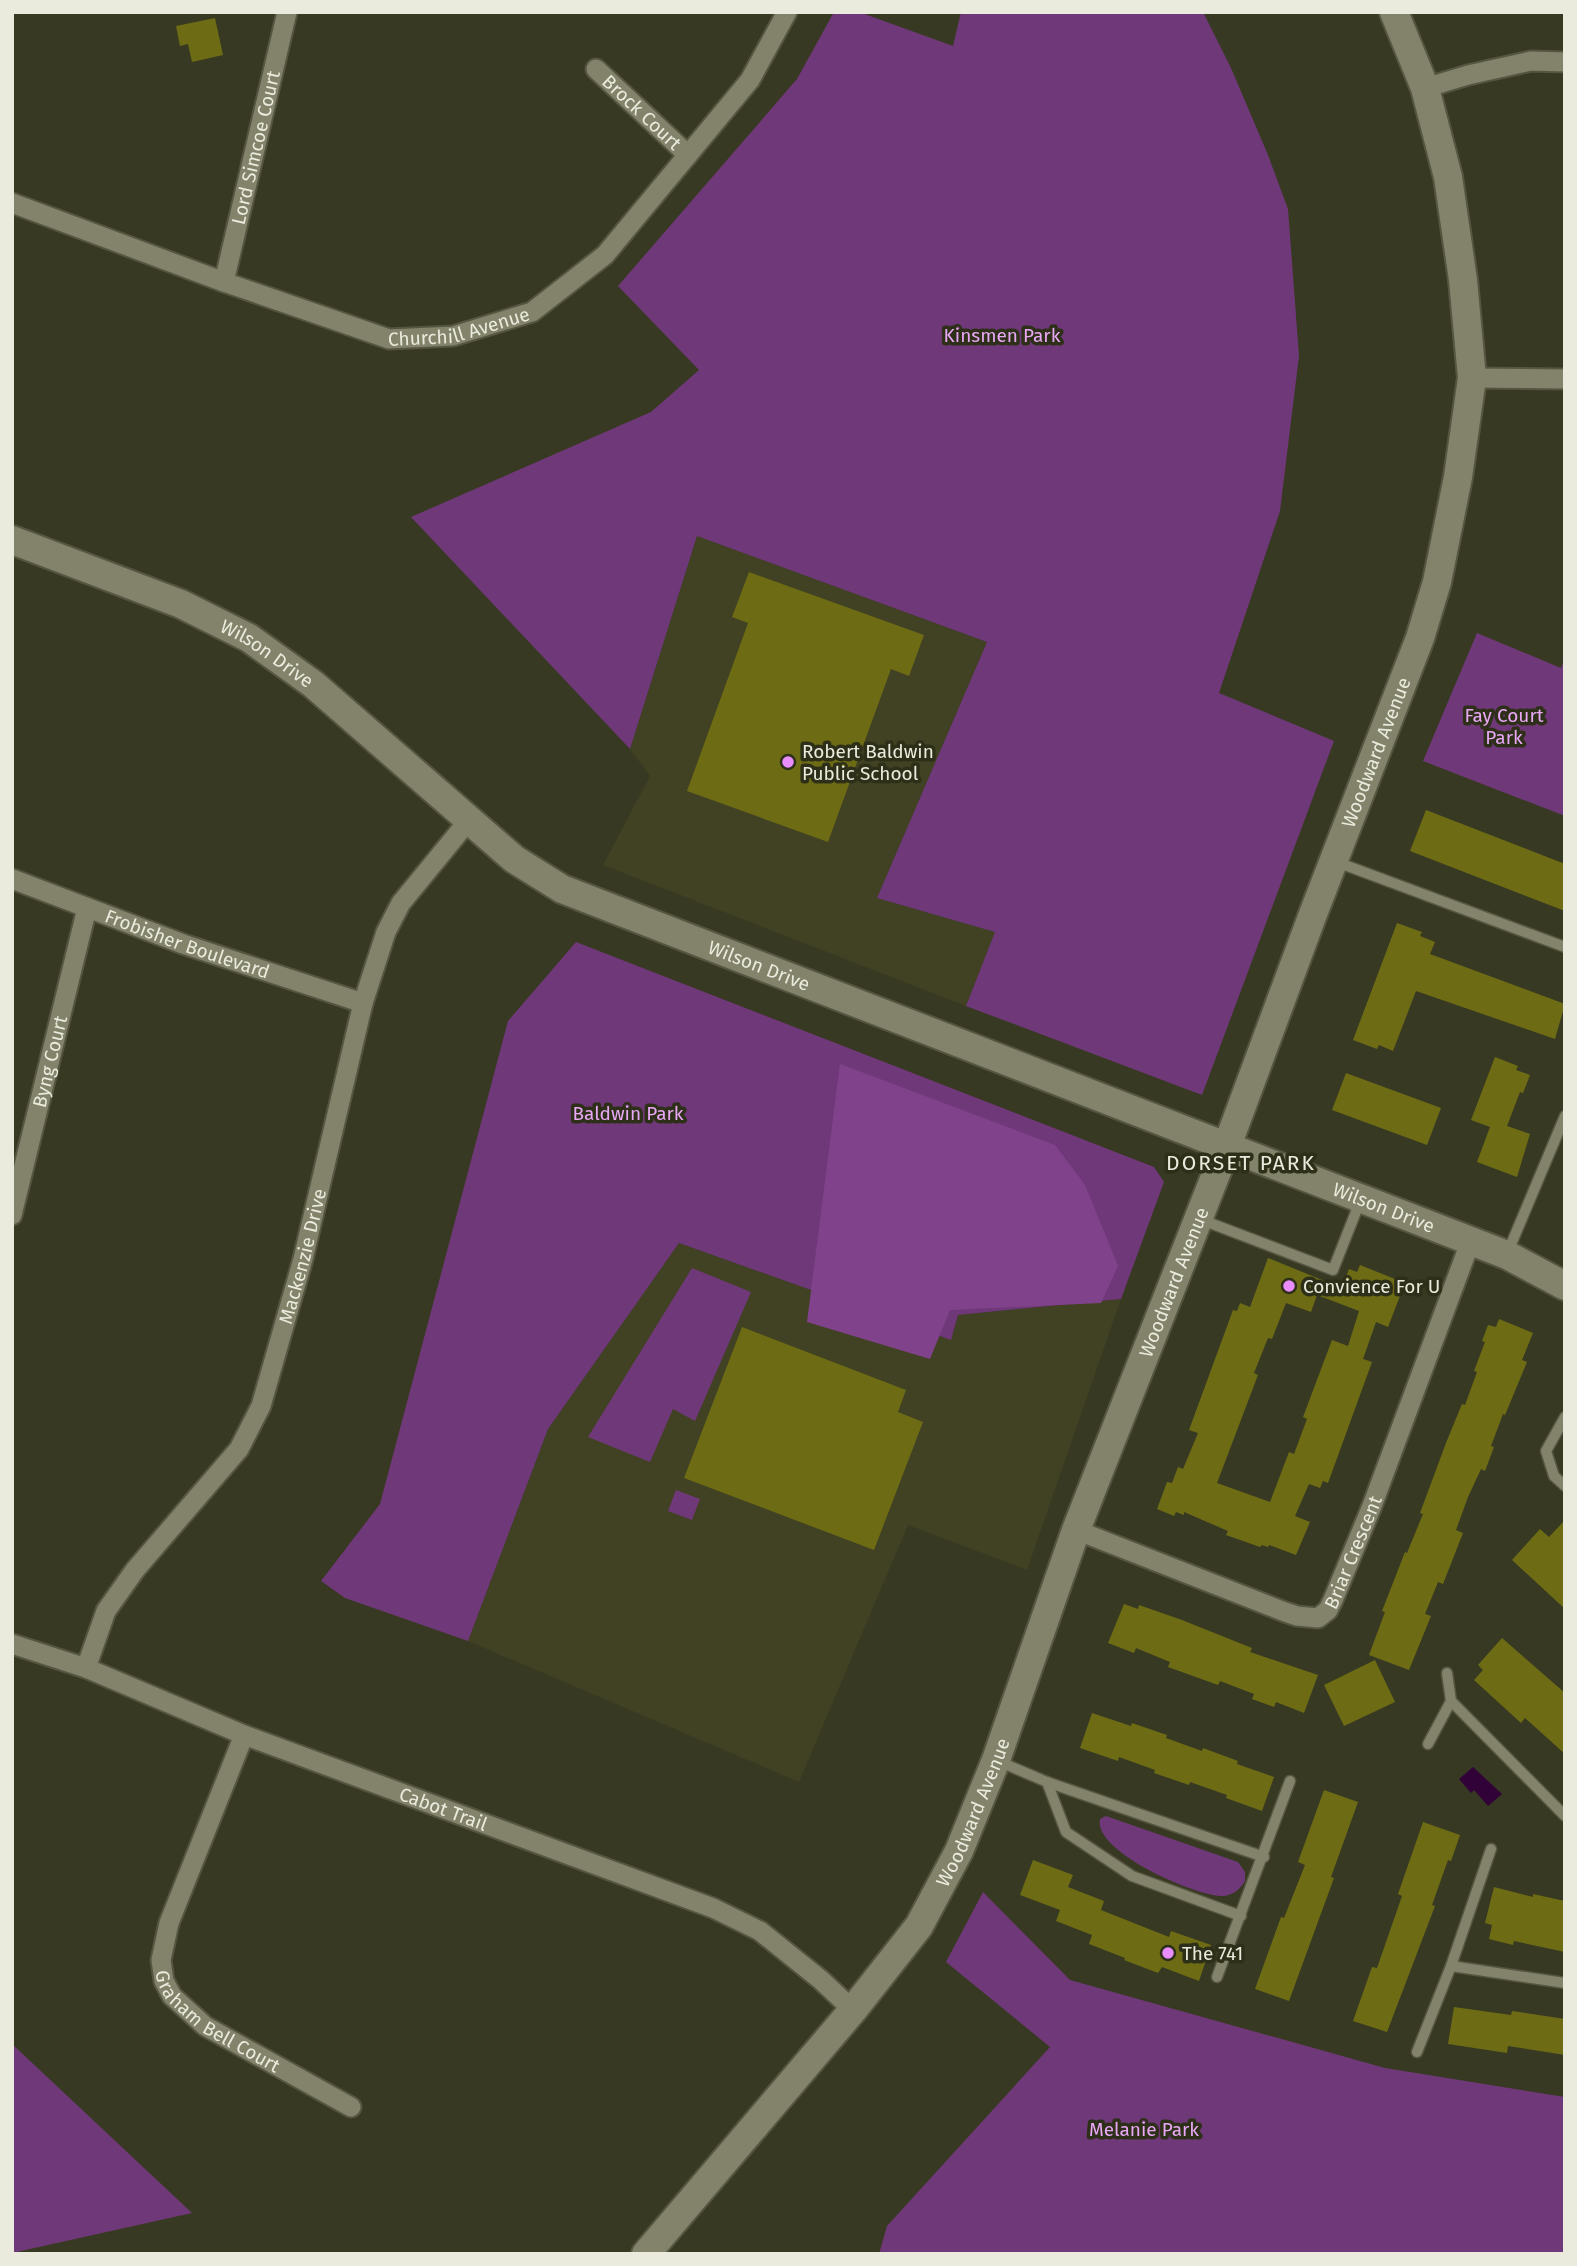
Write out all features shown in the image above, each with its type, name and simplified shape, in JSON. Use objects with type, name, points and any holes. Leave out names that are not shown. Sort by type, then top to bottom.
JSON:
[{"type":"street","name":"Lord Simcoe Court","points":[[224,282],[287,12]]},
{"type":"street","name":"Churchill Avenue","points":[[12,203],[224,282],[389,339],[453,336],[533,312],[604,255],[750,80],[787,12]]},
{"type":"street","name":"Woodward Avenue","points":[[646,2254],[853,2010],[919,1926],[959,1851],[996,1760],[1076,1530],[1227,1146],[1420,638],[1437,582],[1458,477],[1472,378],[1463,280],[1448,177],[1425,88],[1394,12]]},
{"type":"street","points":[[1425,88],[1531,61],[1565,62]]},
{"type":"street","name":"Brock Court","points":[[596,69],[688,155]]},
{"type":"street","points":[[1472,378],[1565,379]]},
{"type":"street","name":"Wilson Drive","points":[[12,540],[181,604],[249,638],[303,676],[514,859],[562,888],[1471,1240],[1507,1255],[1565,1286]]},
{"type":"street","name":"Mackenzie Drive","points":[[86,1668],[106,1611],[135,1570],[239,1449],[261,1406],[303,1259],[363,1003],[386,932],[401,903],[469,820]]},
{"type":"street","name":"Frobisher Boulevard","points":[[12,879],[183,944],[363,1003]]},
{"type":"street","name":"Byng Court","points":[[12,1215],[88,908]]},
{"type":"street","name":"Briar Crescent","points":[[1076,1530],[1285,1612],[1318,1618],[1328,1610],[1372,1506],[1471,1240]]},
{"type":"street","name":"Cabot Trail","points":[[12,1644],[86,1668],[244,1735],[713,1908],[760,1931],[821,1980],[853,2010]]},
{"type":"street","name":"Graham Bell Court","points":[[244,1735],[169,1923],[161,1960],[164,1981],[172,1996],[205,2026],[351,2107]]},
{"type":"lane","points":[[1334,861],[1565,947]]},
{"type":"lane","points":[[1507,1255],[1565,1116]]},
{"type":"lane","points":[[1198,1219],[1332,1270],[1362,1198]]},
{"type":"lane","points":[[1565,1416],[1546,1451],[1554,1476],[1565,1486]]},
{"type":"lane","points":[[1428,1744],[1451,1701],[1447,1673]]},
{"type":"lane","points":[[1451,1701],[1565,1816]]},
{"type":"lane","points":[[996,1760],[1047,1782],[1264,1857]]},
{"type":"lane","points":[[1217,1976],[1264,1857],[1290,1781]]},
{"type":"lane","points":[[1047,1782],[1066,1832],[1132,1876],[1241,1916]]},
{"type":"lane","points":[[1417,2052],[1451,1966],[1491,1849]]},
{"type":"lane","points":[[1451,1966],[1565,1983]]},
{"type":"shaded area","name":"Robert Baldwin Public School","points":[[697,536],[987,642],[877,898],[996,932],[966,1006],[603,865],[650,776],[630,749]]},
{"type":"shaded area","points":[[840,1064],[1055,1145],[1085,1185],[1118,1266],[1101,1303],[950,1310],[930,1359],[807,1322]]},
{"type":"shaded area","points":[[679,1243],[951,1340],[958,1315],[1121,1299],[1027,1570],[908,1525],[799,1782],[468,1641],[548,1429]]},
{"type":"shaded area","points":[[1473,1767],[1502,1794],[1488,1806],[1474,1790],[1471,1793],[1459,1779]]},
{"type":"green space","name":"Kinsmen Park","points":[[834,12],[859,12],[953,46],[961,12],[1203,12],[1231,68],[1288,209],[1299,356],[1280,511],[1219,693],[1334,741],[1202,1095],[966,1006],[995,932],[877,898],[987,642],[697,536],[630,749],[411,517],[651,412],[699,370],[618,286],[797,79]]},
{"type":"green space","name":"Fay Court Park","points":[[1477,633],[1561,668],[1565,657],[1565,816],[1423,761]]},
{"type":"green space","name":"Baldwin Park","points":[[576,942],[1154,1167],[1164,1182],[1121,1299],[958,1315],[951,1340],[679,1243],[548,1429],[468,1641],[345,1598],[321,1581],[380,1504],[508,1021]]},
{"type":"green space","points":[[692,1268],[751,1292],[695,1421],[673,1409],[650,1462],[588,1437]]},
{"type":"green space","points":[[676,1490],[700,1499],[692,1520],[668,1511]]},
{"type":"green space","points":[[1106,1816],[1238,1862],[1245,1872],[1245,1881],[1236,1891],[1223,1896],[1171,1881],[1129,1858],[1113,1845],[1102,1832],[1100,1819]]},
{"type":"green space","name":"Melanie Park","points":[[983,1892],[1070,1980],[1385,2068],[1565,2097],[1565,2254],[879,2254],[887,2226],[1050,2047],[946,1962]]},
{"type":"green space","points":[[12,2044],[192,2213],[12,2253]]},
{"type":"building","points":[[215,18],[223,55],[192,62],[188,44],[180,46],[176,26]]},
{"type":"building","points":[[749,572],[924,635],[909,676],[891,669],[828,842],[687,791],[748,623],[732,617]]},
{"type":"building","points":[[1426,810],[1565,864],[1565,911],[1410,851]]},
{"type":"building","points":[[1397,923],[1422,932],[1420,936],[1435,942],[1430,954],[1565,1004],[1555,1039],[1416,991],[1393,1051],[1379,1045],[1377,1049],[1353,1040]]},
{"type":"building","points":[[1495,1057],[1518,1066],[1516,1070],[1530,1075],[1523,1093],[1520,1092],[1507,1126],[1530,1134],[1517,1177],[1477,1162],[1490,1127],[1471,1120]]},
{"type":"building","points":[[1346,1073],[1441,1108],[1427,1145],[1332,1110]]},
{"type":"building","points":[[1268,1258],[1342,1288],[1349,1269],[1357,1272],[1360,1265],[1405,1283],[1388,1327],[1376,1322],[1363,1359],[1372,1362],[1328,1483],[1323,1481],[1320,1488],[1309,1484],[1295,1516],[1310,1522],[1296,1555],[1269,1545],[1260,1547],[1226,1535],[1228,1531],[1184,1512],[1184,1515],[1176,1512],[1174,1516],[1157,1509],[1167,1482],[1172,1483],[1178,1467],[1183,1469],[1198,1433],[1189,1430],[1233,1310],[1237,1311],[1240,1303],[1250,1307]],"holes":[[[1317,1295],[1359,1311],[1348,1346],[1332,1340],[1303,1417],[1307,1419],[1294,1454],[1289,1452],[1270,1502],[1217,1483],[1258,1375],[1254,1373],[1268,1338],[1272,1339],[1286,1303],[1311,1312]]]},
{"type":"building","points":[[1499,1319],[1533,1333],[1522,1360],[1527,1362],[1505,1415],[1503,1414],[1485,1471],[1481,1469],[1468,1497],[1456,1530],[1463,1533],[1443,1584],[1438,1582],[1425,1614],[1431,1616],[1409,1670],[1369,1655],[1385,1612],[1382,1611],[1423,1514],[1420,1513],[1446,1443],[1462,1404],[1465,1405],[1477,1372],[1474,1371],[1488,1325],[1496,1327]]},
{"type":"building","points":[[742,1327],[906,1390],[898,1412],[923,1422],[874,1550],[684,1478]]},
{"type":"building","points":[[1565,1520],[1565,1609],[1512,1560],[1540,1529],[1549,1537]]},
{"type":"building","points":[[1124,1604],[1138,1609],[1139,1605],[1182,1620],[1252,1648],[1250,1652],[1318,1675],[1304,1713],[1276,1702],[1274,1707],[1252,1699],[1254,1694],[1220,1681],[1218,1685],[1168,1667],[1170,1662],[1136,1648],[1134,1653],[1108,1643]]},
{"type":"building","points":[[1502,1638],[1565,1693],[1565,1754],[1525,1718],[1521,1723],[1474,1680],[1483,1670],[1478,1665]]},
{"type":"building","points":[[1375,1660],[1395,1702],[1344,1726],[1324,1685]]},
{"type":"building","points":[[1092,1713],[1167,1735],[1166,1738],[1202,1751],[1203,1748],[1274,1777],[1262,1811],[1226,1798],[1227,1795],[1154,1773],[1155,1770],[1119,1757],[1118,1761],[1080,1748]]},
{"type":"building","points":[[1324,1790],[1358,1802],[1331,1877],[1334,1878],[1289,2001],[1255,1989],[1281,1917],[1284,1918],[1305,1865],[1298,1862]]},
{"type":"building","points":[[1423,1822],[1460,1835],[1451,1861],[1448,1860],[1432,1905],[1435,1906],[1387,2032],[1353,2021],[1372,1967],[1377,1968],[1402,1896],[1398,1894]]},
{"type":"building","points":[[1033,1860],[1073,1875],[1068,1887],[1104,1901],[1101,1910],[1169,1937],[1171,1931],[1211,1945],[1199,1981],[1162,1967],[1158,1973],[1089,1944],[1092,1935],[1056,1921],[1060,1910],[1020,1895]]},
{"type":"building","points":[[1494,1887],[1533,1897],[1533,1894],[1565,1901],[1565,1952],[1514,1941],[1513,1945],[1489,1939],[1492,1925],[1485,1923]]},
{"type":"building","points":[[1454,2007],[1511,2015],[1512,2011],[1565,2019],[1565,2055],[1508,2046],[1507,2053],[1448,2044]]},
{"type":"place","name":"Robert Baldwin Public School","points":[[788,762]]},
{"type":"place","name":"Convience For U","points":[[1289,1286]]},
{"type":"place","name":"The 741","points":[[1168,1953]]},
{"type":"district","name":"DORSET PARK","points":[[1241,1163]]}]
